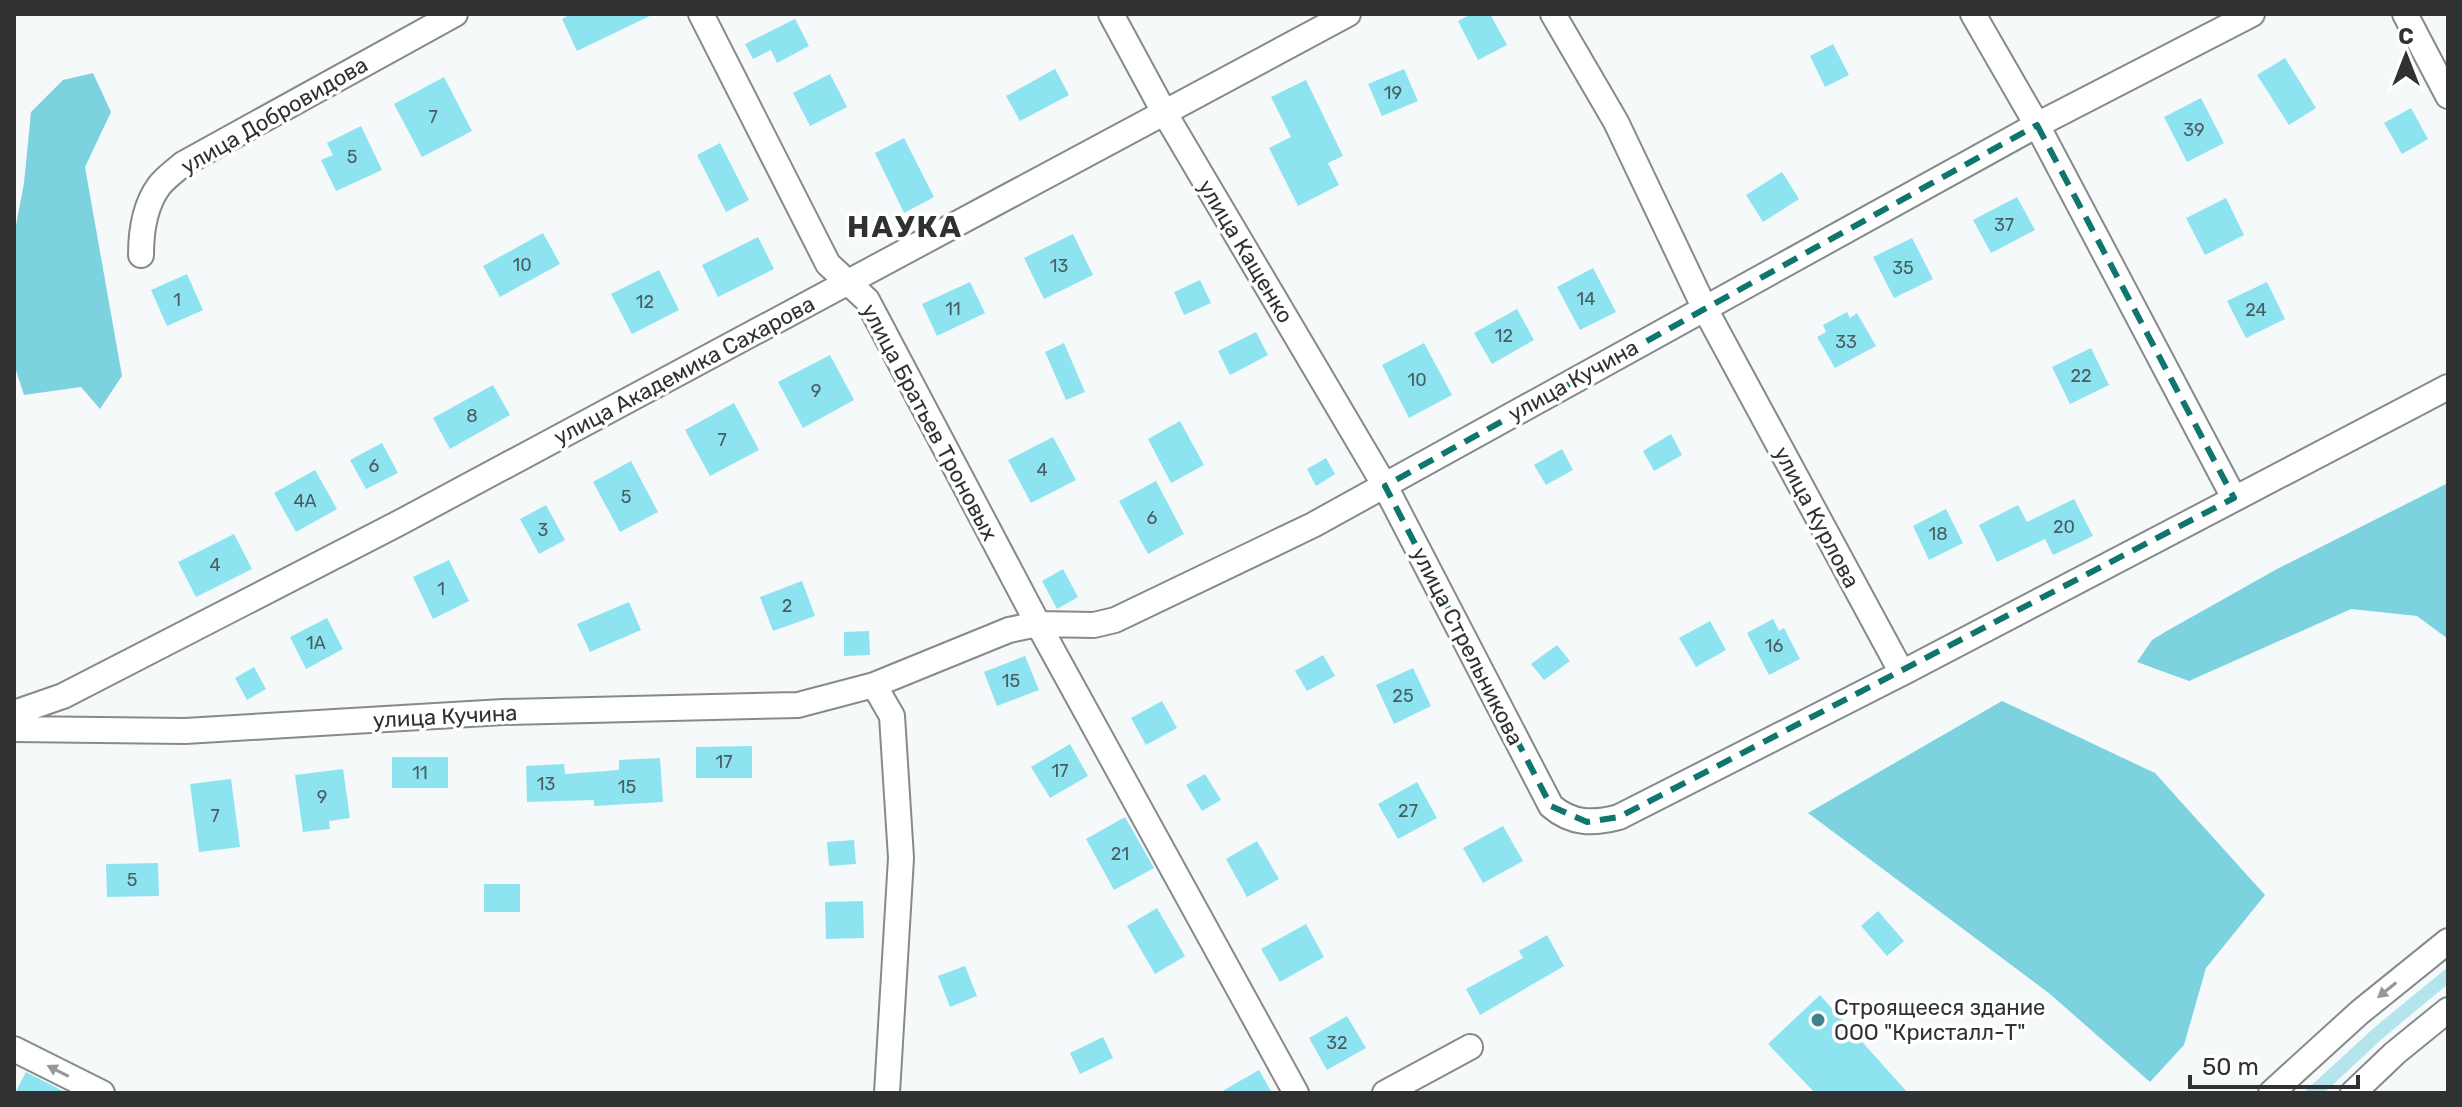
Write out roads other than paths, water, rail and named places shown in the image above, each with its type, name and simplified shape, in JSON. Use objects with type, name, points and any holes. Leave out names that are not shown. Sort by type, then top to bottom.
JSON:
[{"type":"street","name":"улица Добровидова","points":[[141,255],[147,212],[159,186],[183,164],[455,14]]},
{"type":"street","name":"улица Братьев Троновых","points":[[701,14],[828,264],[867,300],[1038,624],[1296,1093]]},
{"type":"street","name":"улица Кащенко","points":[[1111,14],[1164,112],[1385,486]]},
{"type":"street","name":"улица Академика Сахарова","points":[[14,713],[63,696],[399,523],[1348,14]]},
{"type":"street","name":"улица Курлова","points":[[1553,14],[1616,122],[1704,307],[1902,673]]},
{"type":"street","points":[[1973,14],[2037,125],[2234,498]]},
{"type":"street","name":"улица Кучина","points":[[14,729],[185,731],[503,712],[798,705],[874,685],[1009,630],[1038,624],[1073,627],[1115,620],[1313,525],[2037,125],[2252,14]]},
{"type":"street","points":[[2405,14],[2448,96]]},
{"type":"street","points":[[1902,673],[2448,387]]},
{"type":"street","name":"улица Стрельникова","points":[[1385,486],[1551,806],[1573,820],[1603,821],[1619,817],[1902,673]]},
{"type":"street","points":[[874,685],[892,716],[901,858],[887,1093]]},
{"type":"street","points":[[60,731],[52,725],[49,716],[63,696]]},
{"type":"street","points":[[2271,1093],[2360,1012],[2448,941]]},
{"type":"street","points":[[2353,1093],[2395,1053],[2448,1010]]},
{"type":"street","points":[[1385,1093],[1470,1047]]},
{"type":"street","points":[[14,1049],[102,1093]]},
{"type":"place","name":"Строящееся здание ООО \"Кристалл-Т\"","points":[[1818,1020]]},
{"type":"district","name":"НАУКА","points":[[905,227]]}]
